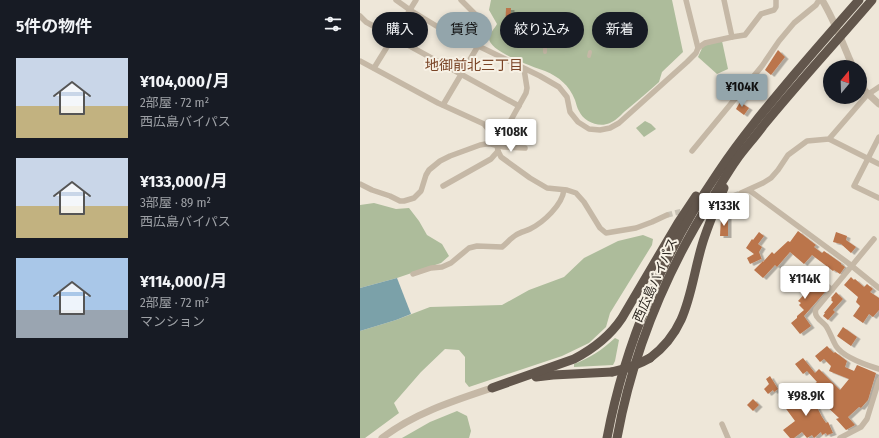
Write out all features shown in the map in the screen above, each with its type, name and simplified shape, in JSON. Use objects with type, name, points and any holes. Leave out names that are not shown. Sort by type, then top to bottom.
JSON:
[{"type":"highway","name":"西広島バイパス","points":[[607,438],[629,353],[643,314],[659,277],[697,205],[719,171],[776,96],[859,0]]},
{"type":"highway","name":"西広島バイパス","points":[[617,438],[626,396],[647,326],[665,285],[698,219],[737,159],[783,101],[874,1]]},
{"type":"highway","points":[[492,388],[574,359],[603,340],[622,318],[689,206],[714,172],[743,138]]},
{"type":"highway","points":[[492,388],[512,382],[552,374],[612,372],[643,362],[662,348],[673,335],[684,313],[701,248],[711,218],[737,159]]},
{"type":"street","points":[[396,0],[436,26]]},
{"type":"street","points":[[410,10],[416,0]]},
{"type":"street","points":[[461,0],[473,12]]},
{"type":"street","points":[[686,0],[698,48]]},
{"type":"street","points":[[724,0],[732,37]]},
{"type":"street","points":[[482,48],[540,76],[559,87],[567,97],[570,112],[578,122],[589,129],[600,130],[610,128],[619,123],[688,62],[696,53],[698,48],[705,43],[745,35],[761,14],[776,8],[776,0]]},
{"type":"street","points":[[692,151],[762,66],[779,41],[794,23],[816,5],[819,0]]},
{"type":"street","points":[[822,0],[836,26],[850,60]]},
{"type":"street","points":[[360,16],[372,25]]},
{"type":"street","points":[[374,68],[386,48]]},
{"type":"street","points":[[413,48],[519,106]]},
{"type":"street","points":[[442,105],[477,48]]},
{"type":"street","points":[[360,61],[442,105],[484,124],[492,134],[501,156],[511,165],[547,188],[576,193],[584,202],[600,228],[606,233],[636,228],[667,215]]},
{"type":"street","points":[[447,186],[492,159],[526,93],[527,88],[524,69]]},
{"type":"street","points":[[829,139],[868,94],[879,87]]},
{"type":"street","points":[[868,94],[879,104]]},
{"type":"street","points":[[879,137],[854,186],[879,198]]},
{"type":"street","points":[[741,193],[771,178],[788,155],[807,140],[829,139],[879,164]]},
{"type":"street","points":[[360,184],[400,201],[409,200],[414,198],[421,191],[429,170],[440,161],[460,152],[470,150],[480,145],[491,144],[497,148],[525,148]]},
{"type":"street","points":[[413,274],[431,268],[442,267],[456,259],[469,248],[477,246],[502,247],[517,235],[535,226],[554,210],[563,195],[564,190]]},
{"type":"street","points":[[749,190],[852,266],[879,288]]},
{"type":"street","points":[[874,239],[816,309],[815,314],[827,328],[837,347],[843,353],[851,358],[879,369]]},
{"type":"street","points":[[807,270],[832,290]]},
{"type":"street","points":[[840,438],[861,427],[867,419],[879,380]]},
{"type":"street","points":[[382,438],[428,411],[492,388]]},
{"type":"street","points":[[722,424],[728,438]]},
{"type":"green space","points":[[491,0],[672,0],[683,52],[662,72],[659,82],[612,122],[601,125],[588,121],[581,115],[570,90],[555,76],[512,58],[495,48],[492,44],[492,32],[497,24],[492,15],[492,12],[489,10]]},
{"type":"green space","points":[[722,41],[728,69],[717,74],[698,57],[703,46]]},
{"type":"green space","points":[[645,121],[656,129],[644,137],[636,128]]},
{"type":"green space","points":[[374,203],[396,209],[409,208],[427,235],[442,244],[449,256],[441,263],[397,278],[360,288],[360,205]]},
{"type":"green space","points":[[643,235],[653,239],[652,245],[610,313],[606,327],[589,343],[562,356],[469,387],[465,382],[465,357],[459,350],[445,349],[421,372],[394,403],[399,413],[365,438],[360,438],[360,331],[396,320],[430,307],[502,305],[529,290],[564,277],[584,258],[618,241]]},
{"type":"green space","points":[[615,338],[619,340],[613,365],[574,367],[574,364],[596,353]]},
{"type":"green space","points":[[457,411],[467,416],[471,431],[469,438],[402,438],[430,422]]},
{"type":"water","points":[[397,278],[411,314],[360,331],[360,288]]},
{"type":"building","points":[[506,8],[511,8],[511,12],[506,12]]},
{"type":"building","points":[[778,50],[785,57],[771,75],[765,70]]},
{"type":"building","points":[[740,102],[749,108],[744,115],[736,109]]},
{"type":"building","points":[[721,217],[728,217],[728,236],[720,236]]},
{"type":"building","points":[[798,231],[816,245],[814,247],[822,253],[824,251],[845,267],[840,274],[834,270],[833,271],[812,255],[804,264],[790,252],[777,267],[775,265],[763,278],[754,270],[772,252],[774,254],[788,241],[790,242]]},
{"type":"building","points":[[759,232],[764,236],[758,244],[762,247],[759,252],[762,260],[761,259],[750,264],[747,258],[754,254],[746,248]]},
{"type":"building","points":[[836,232],[847,236],[846,240],[856,247],[851,253],[841,244],[833,242]]},
{"type":"building","points":[[796,269],[825,292],[804,316],[811,326],[800,334],[791,323],[804,310],[799,305],[801,303],[798,301],[808,290],[796,281],[794,283],[788,278]]},
{"type":"building","points":[[851,277],[864,287],[867,284],[873,289],[870,292],[879,298],[879,310],[873,317],[869,314],[863,323],[853,316],[860,306],[856,302],[858,297],[844,285]]},
{"type":"building","points":[[836,292],[843,299],[833,310],[835,312],[828,320],[823,316],[833,302],[831,298]]},
{"type":"building","points":[[843,327],[857,337],[851,346],[837,336]]},
{"type":"building","points":[[827,346],[834,353],[835,352],[847,361],[845,367],[854,371],[857,365],[876,373],[868,400],[861,408],[859,407],[848,417],[855,425],[846,430],[836,419],[839,418],[807,388],[817,382],[807,371],[803,374],[795,364],[803,358],[815,373],[819,369],[840,390],[849,379],[829,371],[831,366],[824,359],[820,362],[815,356]]},
{"type":"building","points":[[770,376],[778,389],[774,392],[773,390],[768,394],[764,389],[769,384],[766,379]]},
{"type":"building","points":[[807,388],[822,417],[826,423],[828,422],[833,433],[827,435],[826,433],[822,435],[821,432],[814,438],[812,435],[807,438],[802,432],[794,438],[790,438],[783,430],[795,421],[784,406]]},
{"type":"building","points":[[753,399],[759,405],[753,411],[747,405]]},
{"type":"tunnel","points":[[718,201],[741,193]]},
{"type":"tunnel","points":[[667,215],[687,210]]},
{"type":"district","name":"地御前北三丁目","points":[[474,65]]}]
